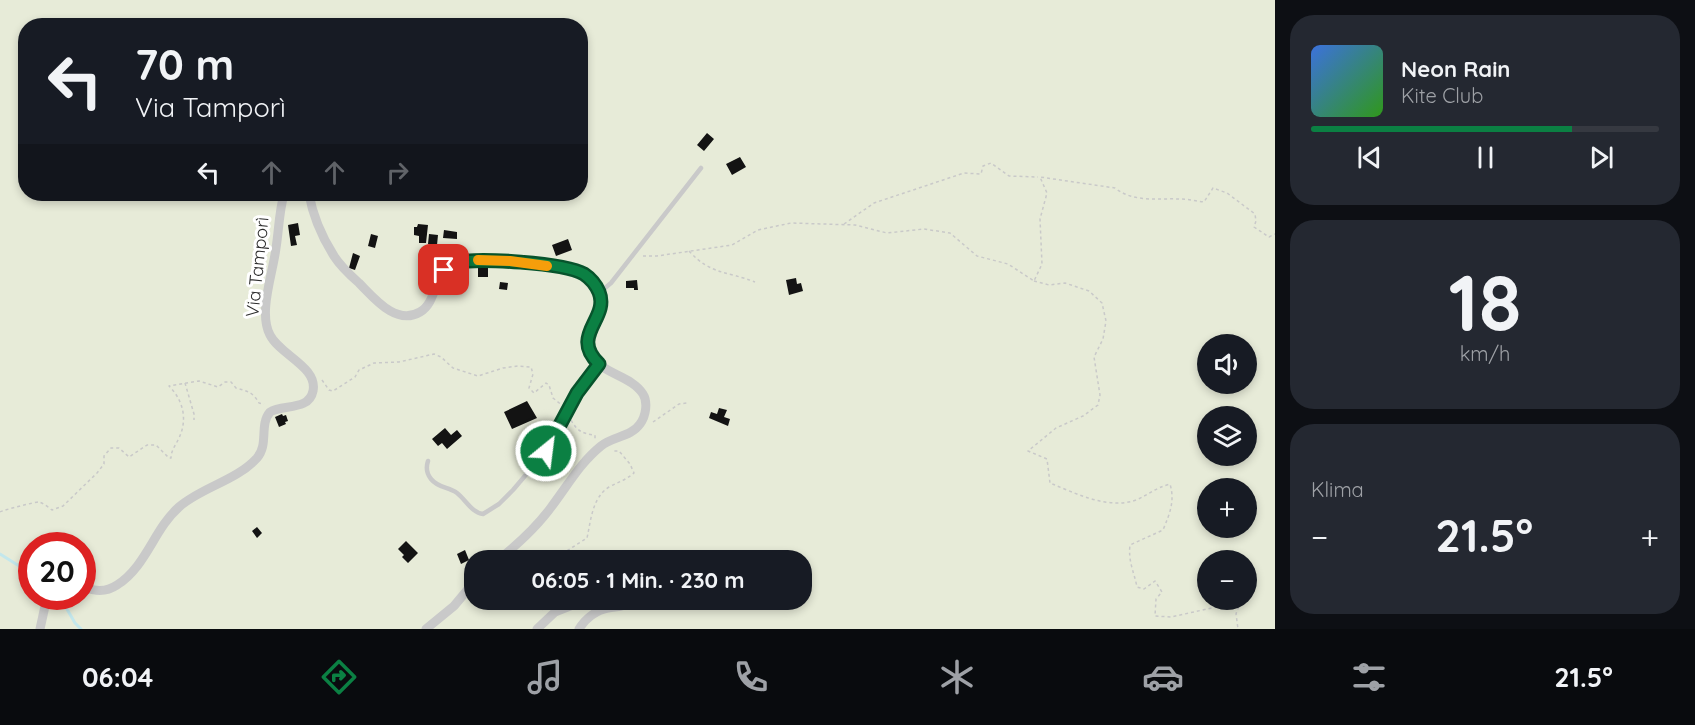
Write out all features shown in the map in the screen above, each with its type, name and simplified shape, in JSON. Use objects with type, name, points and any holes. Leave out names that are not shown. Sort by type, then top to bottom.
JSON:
[{"type":"street","name":"Via Tamporì","points":[[282,201],[265,320],[274,341],[285,353],[305,368],[312,378]]},
{"type":"street","points":[[311,201],[316,222],[336,258],[379,303],[396,314],[409,315],[420,312],[427,305],[441,274],[447,267],[455,262],[473,260],[510,261],[575,271],[586,276],[599,293],[599,310],[587,340],[591,356],[642,393],[645,409],[640,424],[633,432],[599,447],[577,469],[535,527],[509,550]]},
{"type":"street","points":[[96,590],[112,589],[122,582],[134,570],[178,508],[256,459],[264,446],[266,418],[270,412],[307,401],[313,391],[312,378]]},
{"type":"street","points":[[426,629],[454,606],[464,594]]},
{"type":"street","points":[[40,629],[44,610]]},
{"type":"street","points":[[537,629],[559,610]]},
{"type":"street","points":[[579,629],[586,620],[602,610]]},
{"type":"lane","points":[[599,293],[611,283],[701,168]]},
{"type":"lane","points":[[428,461],[428,474],[435,483],[459,495],[475,512],[483,514],[499,504],[513,490],[546,451],[583,383],[599,364]]},
{"type":"path","points":[[844,225],[874,203],[964,173],[981,174],[983,166],[991,163],[1009,176],[1061,179],[1115,188],[1124,195],[1156,200],[1179,199],[1204,202],[1213,188],[1227,193],[1255,214],[1254,227],[1269,237],[1275,234]]},
{"type":"path","points":[[1034,281],[1042,264],[1040,219],[1047,193],[1040,177]]},
{"type":"path","points":[[633,256],[657,256],[732,245],[758,230],[791,223],[855,225],[887,233],[924,229],[950,233],[977,256],[1008,264],[1034,281],[1048,285],[1065,283],[1089,291],[1102,303],[1106,321],[1103,339],[1094,357],[1100,395],[1098,405],[1083,416],[1056,428],[1028,451],[1047,459],[1050,483],[1086,497],[1118,503],[1136,500],[1155,488],[1170,484],[1173,496],[1172,507],[1163,530],[1130,545],[1128,560],[1133,568],[1137,587],[1144,589],[1155,581],[1162,592],[1156,598],[1155,616],[1171,617],[1240,603],[1236,614],[1238,629]]},
{"type":"path","points":[[688,251],[701,264],[717,272],[755,282]]},
{"type":"path","points":[[312,378],[317,375],[329,390],[333,391],[355,376],[359,370],[374,363],[411,360],[434,354],[453,368],[478,376],[503,368],[518,366],[531,368],[533,374],[529,388],[534,393],[546,383],[549,385],[553,398],[567,410],[577,430],[595,435],[599,447],[619,451],[634,473],[625,481],[609,487],[596,499],[587,538],[568,550]]},
{"type":"path","points":[[0,512],[4,508],[18,508],[30,503],[41,502],[52,510],[63,506],[97,473],[104,464],[104,456],[111,448],[119,448],[129,457],[147,445],[156,445],[171,458],[171,453],[180,437],[184,417],[182,402],[178,394],[169,386],[199,381],[218,387],[225,382],[231,382],[236,388],[250,392],[259,404],[279,403],[283,408]]},
{"type":"path","points":[[185,382],[194,420]]},
{"type":"path","points":[[640,424],[654,422],[679,404],[687,403]]},
{"type":"green space","points":[[0,0],[1275,0],[1275,629],[0,629]]},
{"type":"building","points":[[707,133],[714,139],[704,151],[697,145]]},
{"type":"building","points":[[740,157],[746,167],[732,175],[726,164]]},
{"type":"building","points":[[298,223],[300,235],[295,236],[297,245],[291,246],[288,225]]},
{"type":"building","points":[[418,224],[428,225],[426,243],[419,243],[419,236],[414,235],[414,227]]},
{"type":"building","points":[[444,230],[457,232],[457,239],[443,238]]},
{"type":"building","points":[[371,234],[378,236],[375,248],[368,246]]},
{"type":"building","points":[[429,234],[438,235],[437,245],[428,244]]},
{"type":"building","points":[[568,239],[572,250],[556,256],[552,245]]},
{"type":"building","points":[[353,253],[360,256],[355,270],[349,268]]},
{"type":"building","points":[[478,268],[488,268],[488,277],[478,277]]},
{"type":"building","points":[[796,278],[797,284],[801,283],[803,291],[789,295],[786,280]]},
{"type":"building","points":[[637,280],[638,290],[626,288],[626,281]]},
{"type":"building","points":[[500,282],[508,283],[507,290],[499,289]]},
{"type":"building","points":[[527,401],[537,418],[512,429],[504,412]]},
{"type":"building","points":[[719,408],[727,410],[724,417],[730,419],[728,426],[709,418],[711,412],[717,414]]},
{"type":"building","points":[[286,415],[288,421],[279,427],[275,417]]},
{"type":"building","points":[[445,428],[451,435],[457,430],[462,436],[447,449],[442,443],[438,446],[432,439]]},
{"type":"building","points":[[257,527],[262,533],[257,538],[252,531]]},
{"type":"building","points":[[406,541],[418,553],[408,563],[398,549]]},
{"type":"building","points":[[464,550],[464,562],[461,564],[457,554]]},
{"type":"waterway","points":[[0,554],[18,565]]},
{"type":"waterway","points":[[68,610],[81,629]]},
{"type":"slow traffic","points":[[478,260],[547,266]]},
{"type":"route","points":[[444,270],[455,262],[484,260],[558,267],[582,273],[589,278],[598,291],[600,306],[587,340],[591,356],[599,364],[577,393],[546,451]]}]
